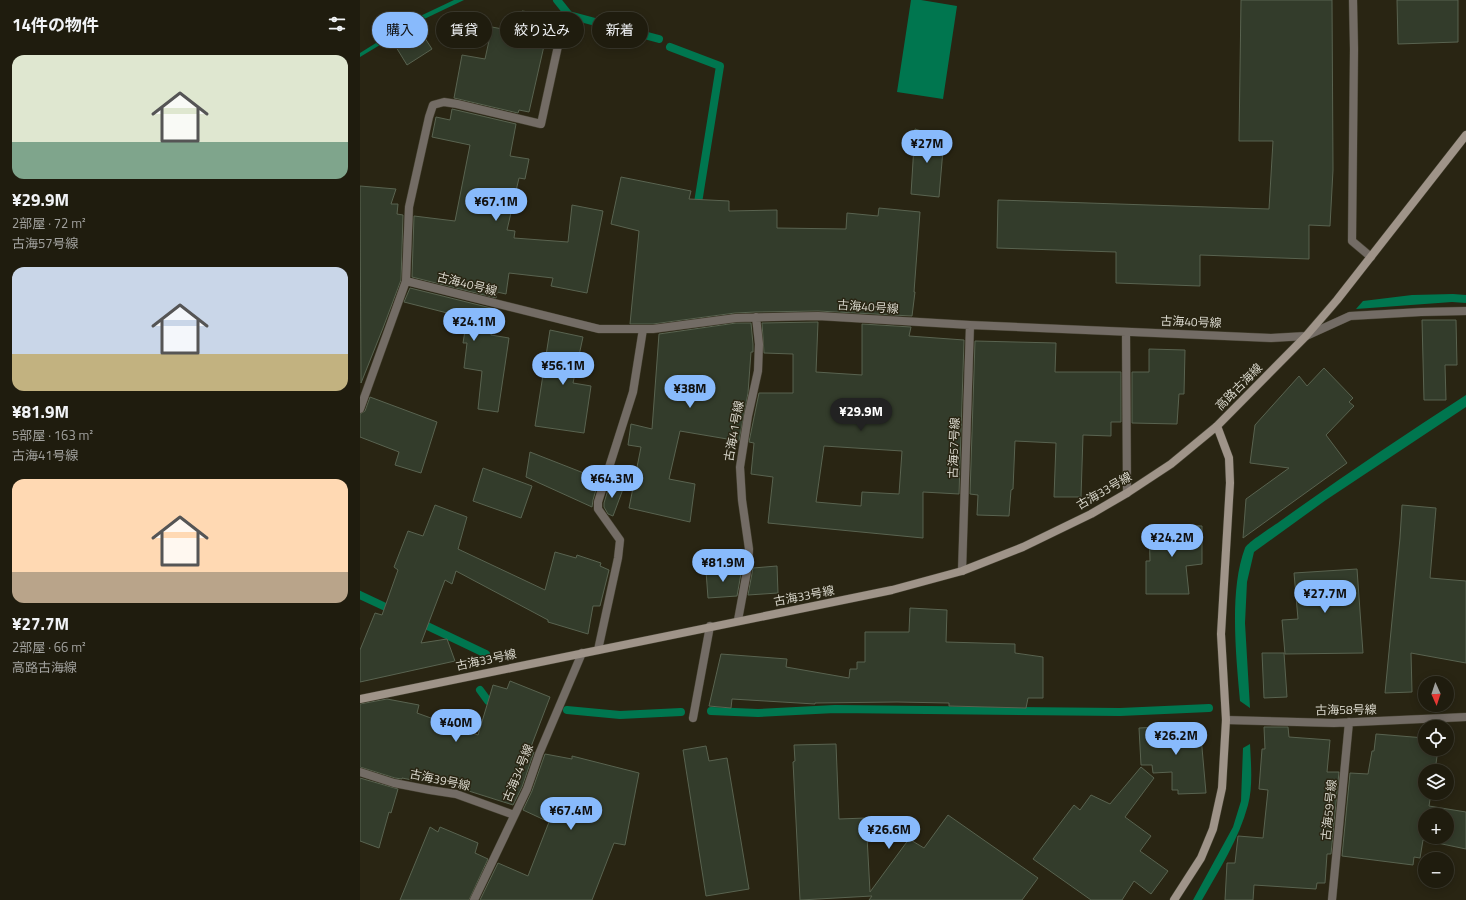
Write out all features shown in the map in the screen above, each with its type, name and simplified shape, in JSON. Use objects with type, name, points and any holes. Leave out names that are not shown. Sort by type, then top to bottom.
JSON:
[{"type":"street","points":[[1353,0],[1354,49],[1352,241],[1371,257]]},
{"type":"street","points":[[360,409],[406,281],[409,207],[433,105],[444,102],[457,104],[541,124],[557,48]]},
{"type":"street","name":"高路古海線","points":[[1174,900],[1201,858],[1213,829],[1222,788],[1226,720],[1221,634],[1230,483],[1229,458],[1217,426],[1306,336],[1371,257],[1466,135]]},
{"type":"street","name":"古海40号線","points":[[406,281],[599,329],[653,329],[736,318],[818,316],[970,325],[1271,338],[1306,336],[1350,316],[1466,311]]},
{"type":"street","name":"古海41号線","points":[[738,620],[748,566],[749,549],[742,500],[740,467],[748,416],[758,370],[759,344],[756,317]]},
{"type":"street","name":"古海57号線","points":[[962,571],[970,325]]},
{"type":"street","points":[[598,650],[618,558],[620,540],[598,509],[598,502],[633,392],[643,329]]},
{"type":"street","points":[[1126,332],[1127,493]]},
{"type":"street","name":"古海33号線","points":[[360,699],[738,620],[892,590],[962,571],[1023,547],[1091,514],[1127,493],[1171,464],[1217,426]]},
{"type":"street","points":[[693,718],[710,626]]},
{"type":"street","name":"古海34号線","points":[[474,900],[527,789],[539,754],[582,653]]},
{"type":"street","name":"古海58号線","points":[[1226,720],[1255,722],[1349,722],[1466,717]]},
{"type":"street","name":"古海59号線","points":[[1332,900],[1349,722]]},
{"type":"street","name":"古海39号線","points":[[360,772],[394,783],[456,794],[514,815]]},
{"type":"shaded area","points":[[454,0],[464,0],[436,12],[428,17],[428,12]]},
{"type":"shaded area","points":[[911,0],[921,0],[957,6],[943,99],[897,92]]},
{"type":"shaded area","points":[[372,46],[372,48],[375,48],[360,57],[360,53]]},
{"type":"shaded area","points":[[1412,295],[1466,295],[1466,303],[1452,302],[1356,309],[1363,301]]},
{"type":"shaded area","points":[[1466,395],[1466,407],[1326,500],[1254,552],[1247,582],[1245,623],[1250,708],[1240,701],[1235,603],[1240,565],[1247,545],[1325,489]]},
{"type":"shaded area","points":[[1250,744],[1251,790],[1244,818],[1228,854],[1202,900],[1193,900],[1233,827],[1241,801],[1243,748]]},
{"type":"building","points":[[1241,0],[1332,0],[1333,170],[1330,226],[1309,225],[1309,259],[1200,255],[1200,286],[1116,283],[1116,252],[997,248],[998,200],[1269,209],[1273,141],[1239,141]]},
{"type":"building","points":[[1397,0],[1458,0],[1458,42],[1398,44]]},
{"type":"building","points":[[492,27],[500,29],[500,48],[544,48],[529,112],[519,110],[518,113],[454,98],[462,55],[485,59],[487,48],[492,48]]},
{"type":"building","points":[[428,43],[432,49],[407,65],[397,48],[428,48]]},
{"type":"building","points":[[452,109],[516,124],[510,156],[529,159],[525,179],[519,178],[507,230],[515,231],[514,238],[568,242],[572,205],[603,211],[587,293],[551,286],[553,278],[509,273],[506,294],[497,292],[496,298],[412,277],[414,216],[455,221],[470,145],[432,137],[436,117],[450,120]]},
{"type":"building","points":[[915,129],[944,138],[939,197],[911,194]]},
{"type":"building","points":[[621,177],[691,191],[689,199],[729,201],[729,211],[777,210],[777,228],[846,229],[847,213],[878,216],[879,208],[920,212],[912,316],[818,311],[756,312],[735,313],[653,324],[630,324],[639,231],[611,224]]},
{"type":"building","points":[[360,186],[396,189],[391,204],[398,204],[397,214],[403,215],[401,280],[361,383]]},
{"type":"building","points":[[410,288],[495,309],[491,335],[509,338],[498,412],[478,409],[482,371],[464,368],[467,343],[463,343],[467,318],[404,302]]},
{"type":"building","points":[[1422,320],[1456,320],[1457,365],[1445,365],[1446,400],[1424,400]]},
{"type":"building","points":[[818,322],[816,372],[862,375],[862,324],[911,327],[909,336],[964,340],[959,494],[923,492],[923,538],[768,523],[773,477],[751,474],[754,443],[749,442],[759,393],[793,393],[793,354],[764,353],[762,323]],"holes":[[[824,446],[902,451],[899,494],[862,492],[861,506],[816,502]]]},
{"type":"building","points":[[736,323],[751,323],[753,344],[748,393],[739,441],[680,431],[669,479],[695,484],[690,522],[629,508],[641,447],[628,445],[631,424],[652,429],[659,334]]},
{"type":"building","points":[[550,330],[583,337],[573,383],[591,386],[584,433],[535,426]]},
{"type":"building","points":[[975,341],[1056,343],[1055,372],[1121,372],[1121,422],[1111,422],[1111,436],[1083,435],[1081,497],[1054,497],[1056,443],[1015,441],[1013,489],[1011,490],[1009,516],[977,515],[978,495],[970,494]]},
{"type":"building","points":[[1149,349],[1185,350],[1184,394],[1179,394],[1177,424],[1132,423],[1132,372],[1149,372]]},
{"type":"building","points":[[1324,368],[1353,398],[1349,402],[1354,406],[1326,435],[1347,463],[1243,538],[1246,499],[1289,468],[1250,463],[1255,425],[1299,376],[1307,386]]},
{"type":"building","points":[[370,397],[437,422],[421,473],[395,465],[399,452],[360,437],[360,414],[365,411]]},
{"type":"building","points":[[530,452],[599,479],[592,507],[526,477]]},
{"type":"building","points":[[483,468],[532,486],[521,518],[473,501]]},
{"type":"building","points":[[610,483],[623,489],[613,516],[608,514],[604,507]]},
{"type":"building","points":[[435,505],[467,517],[458,549],[545,590],[555,552],[576,558],[577,555],[601,563],[600,566],[609,570],[600,606],[593,606],[588,634],[548,622],[548,620],[456,571],[452,584],[445,580],[421,643],[447,639],[455,661],[360,682],[360,650],[375,613],[382,615],[398,570],[394,567],[408,531],[423,536]]},
{"type":"building","points":[[1402,505],[1436,508],[1430,578],[1466,581],[1466,663],[1411,653],[1412,692],[1385,693],[1400,538]]},
{"type":"building","points":[[1149,525],[1202,526],[1202,564],[1186,566],[1189,594],[1146,594],[1146,561],[1150,561]]},
{"type":"building","points":[[777,566],[778,593],[748,595],[753,568]]},
{"type":"building","points":[[742,568],[737,596],[708,598],[706,571]]},
{"type":"building","points":[[1357,569],[1363,653],[1285,654],[1282,620],[1298,619],[1294,573]]},
{"type":"building","points":[[910,608],[947,610],[946,642],[1015,644],[1015,653],[1043,657],[1043,698],[1028,698],[1026,708],[949,706],[949,703],[897,702],[815,704],[732,699],[731,708],[709,706],[721,654],[787,659],[786,667],[849,678],[850,669],[857,669],[857,662],[865,662],[865,632],[909,632]]},
{"type":"building","points":[[1262,653],[1284,653],[1287,697],[1264,698]]},
{"type":"building","points":[[510,681],[550,697],[529,752],[534,752],[522,787],[513,805],[430,780],[413,776],[412,780],[395,778],[360,767],[360,704],[387,699],[419,705],[417,713],[478,735],[493,685],[507,689]]},
{"type":"building","points":[[1200,725],[1206,793],[1178,794],[1178,790],[1172,790],[1172,772],[1153,773],[1152,765],[1141,765],[1139,728]]},
{"type":"building","points":[[1264,727],[1288,727],[1289,737],[1330,740],[1327,772],[1339,772],[1331,854],[1327,854],[1325,883],[1317,883],[1316,889],[1254,885],[1253,900],[1225,900],[1227,863],[1235,863],[1238,836],[1263,838],[1268,790],[1259,789],[1262,749],[1265,749]]},
{"type":"building","points":[[1376,734],[1418,737],[1418,756],[1437,756],[1436,764],[1418,764],[1418,800],[1430,800],[1429,806],[1441,808],[1418,808],[1418,844],[1422,844],[1421,852],[1418,852],[1418,858],[1414,857],[1413,865],[1342,856],[1350,773],[1368,774],[1372,751],[1374,751]]},
{"type":"building","points":[[836,744],[839,819],[866,818],[870,892],[909,839],[924,848],[948,815],[1038,878],[1022,900],[869,900],[872,896],[800,900],[793,762],[795,761],[794,745]]},
{"type":"building","points":[[706,746],[709,761],[727,758],[749,889],[706,896],[683,750]]},
{"type":"building","points":[[545,754],[572,759],[572,756],[639,773],[625,845],[614,843],[592,900],[480,900],[498,863],[528,876],[549,822],[523,810],[532,791]]},
{"type":"building","points":[[1141,767],[1154,778],[1125,817],[1151,836],[1140,851],[1168,871],[1151,894],[1134,881],[1122,900],[1091,900],[1033,859],[1074,805],[1080,810],[1091,795],[1110,804]]},
{"type":"building","points":[[360,778],[398,789],[391,813],[389,812],[379,848],[360,841]]},
{"type":"building","points":[[1454,810],[1466,812],[1466,849],[1442,844],[1454,844]]},
{"type":"building","points":[[430,827],[438,832],[440,827],[478,843],[475,853],[488,859],[469,900],[400,900]]},
{"type":"waterway","points":[[557,0],[569,15],[659,39]]},
{"type":"waterway","points":[[670,47],[720,66],[697,209]]},
{"type":"waterway","points":[[360,595],[394,611]]},
{"type":"waterway","points":[[419,622],[486,654]]},
{"type":"waterway","points":[[480,690],[488,701],[497,704]]},
{"type":"waterway","points":[[711,711],[758,713],[835,709],[1120,712],[1209,708]]},
{"type":"waterway","points":[[567,710],[620,715],[681,712]]}]
